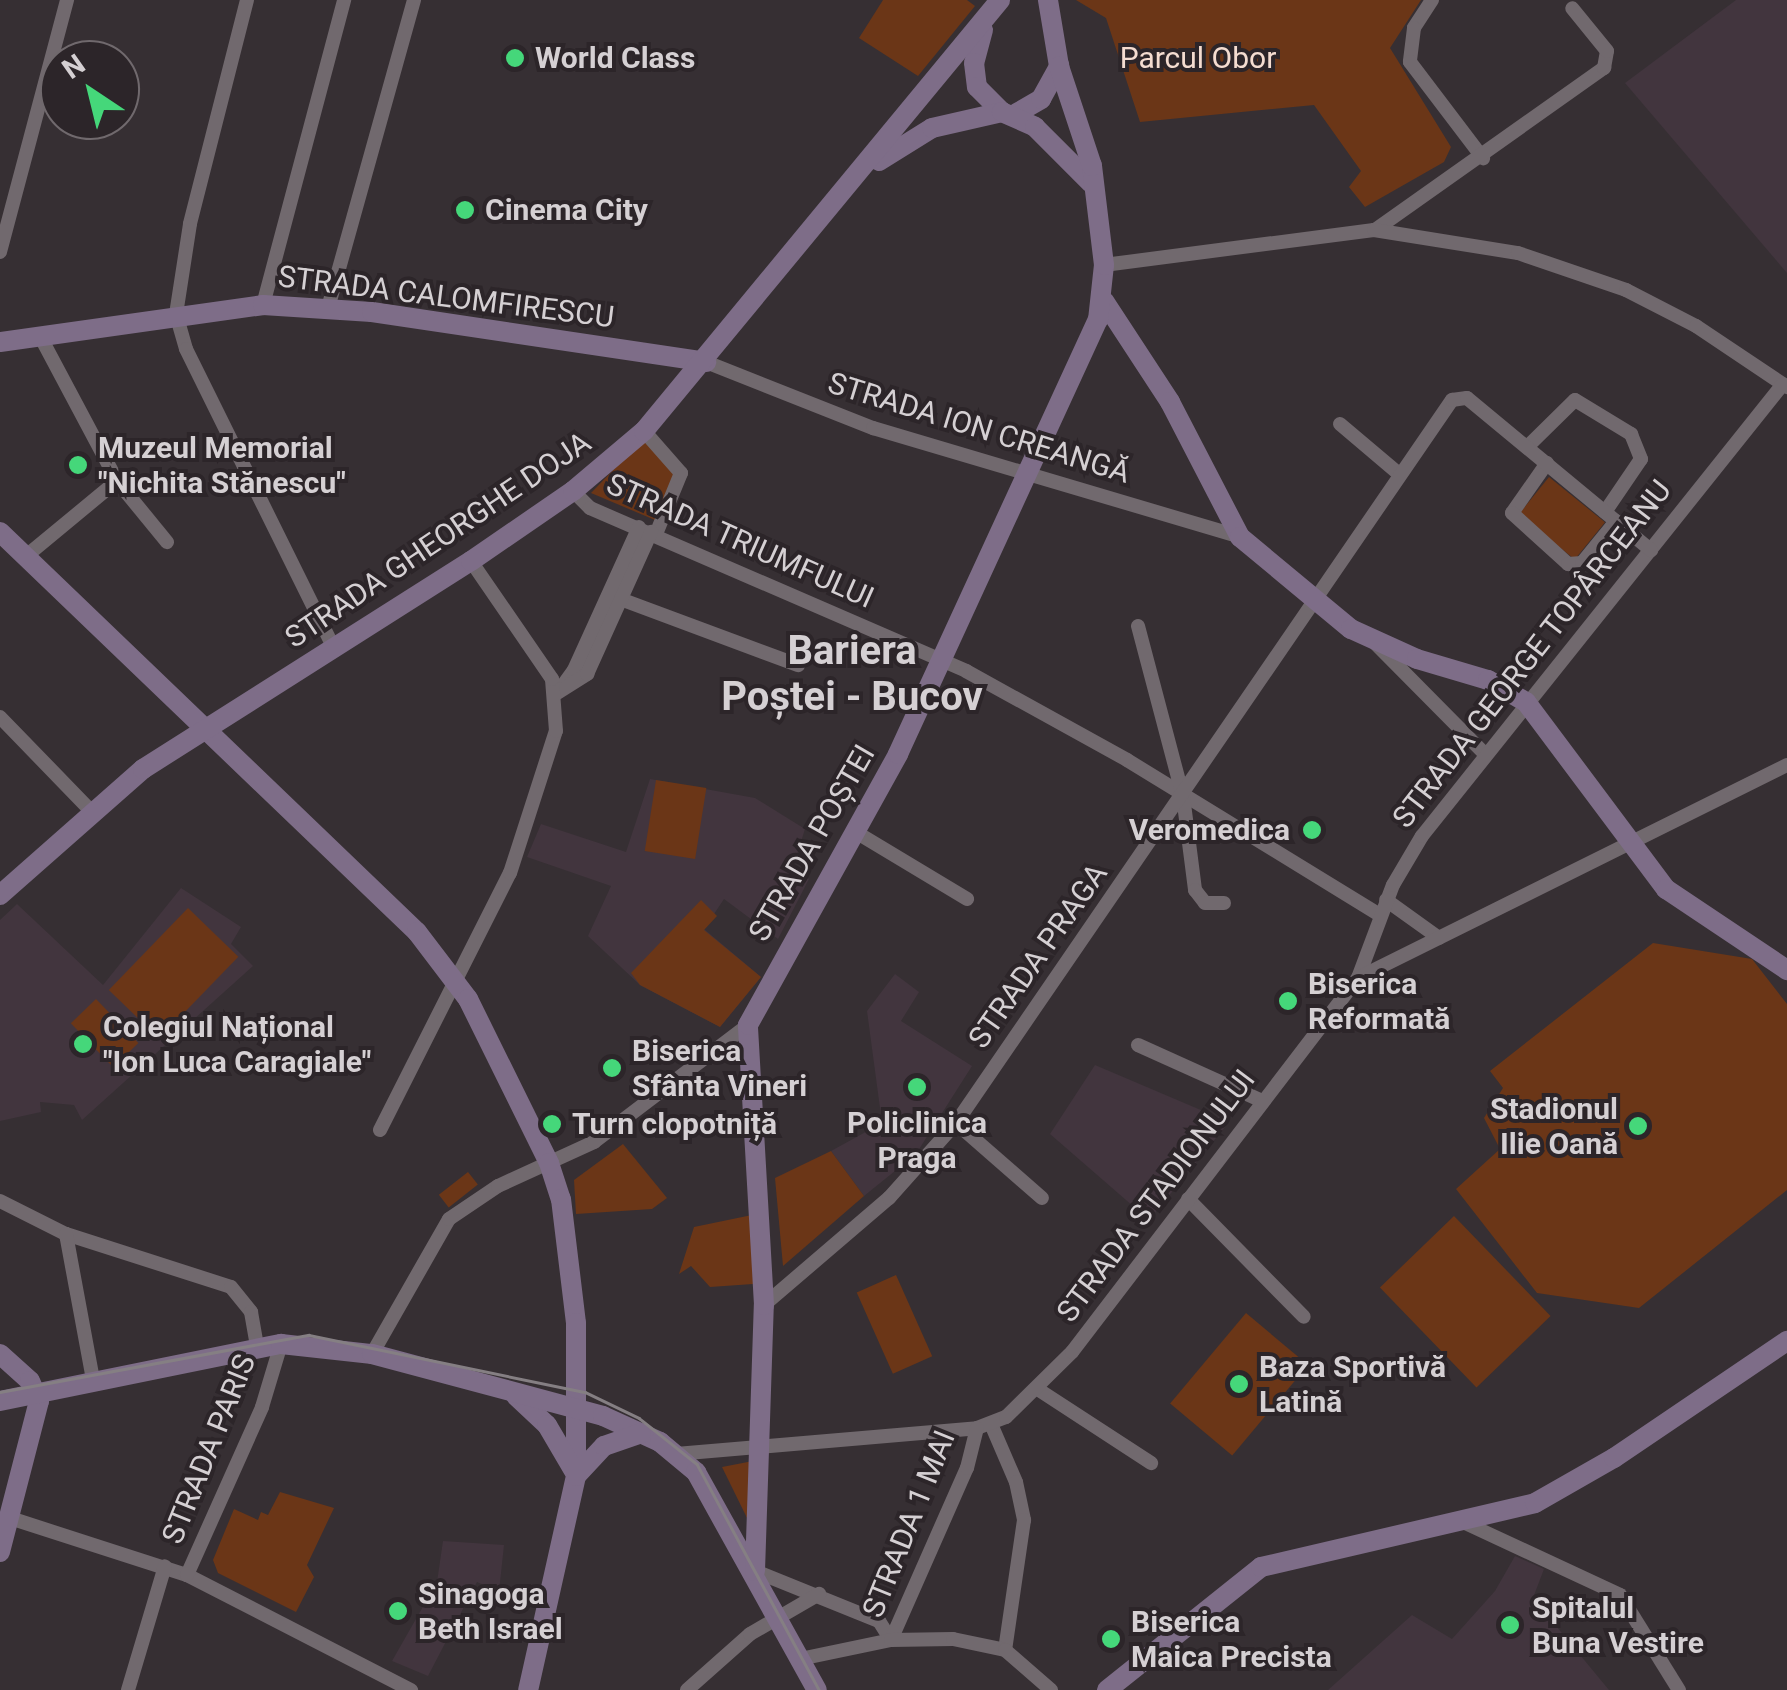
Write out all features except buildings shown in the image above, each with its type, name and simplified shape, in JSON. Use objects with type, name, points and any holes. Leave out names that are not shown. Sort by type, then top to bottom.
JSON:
[{"type":"main road","name":"STRADA GHEORGHE DOJA","points":[[0,895],[91,811],[202,730],[471,561],[573,491],[644,431],[706,362],[1000,0]]},
{"type":"main road","name":"STRADA POȘTEI","points":[[748,1026],[944,659],[1104,301],[1104,264],[1090,154],[1059,66],[1048,0]]},
{"type":"main road","name":"STRADA GHEORGHE DOJA","points":[[985,23],[974,74],[981,94],[1010,112]]},
{"type":"main road","points":[[1059,66],[1041,99],[1010,112],[1091,183]]},
{"type":"main road","name":"STRADA GHEORGHE DOJA","points":[[857,177],[932,128],[1010,112]]},
{"type":"main road","points":[[1104,301],[1170,402],[1240,537],[1313,600],[1373,641],[1488,680],[1526,702],[1633,847],[1682,904],[1787,970]]},
{"type":"main road","name":"STRADA CALOMFIRESCU","points":[[0,342],[176,314],[262,305],[328,308],[706,362]]},
{"type":"main road","points":[[0,532],[202,730],[366,878],[459,985],[549,1163],[564,1218],[578,1407],[576,1476],[528,1690]]},
{"type":"main road","points":[[748,1026],[764,1306],[764,1450],[755,1571]]},
{"type":"main road","points":[[1108,1690],[1271,1562],[1509,1512],[1571,1484],[1787,1340]]},
{"type":"main road","points":[[0,1401],[281,1344],[372,1354],[578,1407],[641,1433],[676,1454],[716,1498],[817,1690]]},
{"type":"main road","points":[[0,1354],[37,1393],[34,1434],[0,1552]]},
{"type":"main road","points":[[511,1392],[548,1425],[576,1476]]},
{"type":"main road","points":[[576,1476],[604,1446],[641,1433]]},
{"type":"street","points":[[0,252],[67,0]]},
{"type":"street","points":[[247,0],[190,224],[176,314],[186,348],[334,650]]},
{"type":"street","points":[[262,305],[344,0]]},
{"type":"street","points":[[328,308],[414,0]]},
{"type":"street","points":[[1432,0],[1414,28],[1410,62],[1483,158]]},
{"type":"street","points":[[1374,230],[1483,158],[1604,68],[1608,51],[1572,8]]},
{"type":"street","points":[[1104,264],[1374,230],[1518,253],[1626,290],[1696,326],[1785,386]]},
{"type":"street","points":[[40,336],[117,481],[167,542]]},
{"type":"street","name":"STRADA ION CREANGĂ","points":[[706,362],[873,428],[1240,537]]},
{"type":"street","name":"STRADA GEORGE TOPÂRCEANU","points":[[1358,978],[1386,900],[1410,852],[1526,702],[1785,386]]},
{"type":"street","name":"STRADA PRAGA","points":[[764,1306],[889,1198],[956,1123],[1183,796],[1398,473],[1459,396],[1528,447]]},
{"type":"street","points":[[1547,464],[1512,512],[1568,564],[1582,563],[1611,516],[1642,459],[1631,434],[1575,400],[1528,447],[1547,464],[1611,516],[1651,550]]},
{"type":"street","points":[[1340,424],[1398,473]]},
{"type":"street","points":[[380,1130],[459,985],[533,819],[550,764],[557,693],[681,473],[644,431]]},
{"type":"street","points":[[25,557],[117,481]]},
{"type":"street","name":"STRADA TRIUMFULUI","points":[[573,491],[590,508],[944,659],[1380,915]]},
{"type":"street","points":[[557,693],[587,674],[623,600],[648,531]]},
{"type":"street","points":[[471,561],[557,693]]},
{"type":"street","points":[[623,600],[798,665]]},
{"type":"street","points":[[1138,626],[1183,796],[1195,890],[1205,903],[1224,903]]},
{"type":"street","points":[[1373,641],[1485,754]]},
{"type":"street","points":[[0,717],[91,811]]},
{"type":"street","name":"STRADA STADIONULUI","points":[[676,1454],[764,1450],[984,1426],[1039,1390],[1358,978],[1633,847],[1785,764]]},
{"type":"street","points":[[854,832],[968,899]]},
{"type":"street","points":[[1386,900],[1439,938]]},
{"type":"street","points":[[372,1354],[436,1232],[470,1203],[611,1130],[748,1026]]},
{"type":"street","points":[[1138,1045],[1262,1101]]},
{"type":"street","points":[[956,1123],[1042,1198]]},
{"type":"street","points":[[1188,1199],[1304,1316]]},
{"type":"street","points":[[0,1201],[66,1234],[231,1287],[251,1312],[257,1346]]},
{"type":"street","points":[[66,1234],[92,1380]]},
{"type":"street","name":"STRADA PARIS","points":[[187,1575],[262,1408],[281,1344]]},
{"type":"street","points":[[1039,1390],[1151,1463]]},
{"type":"street","points":[[984,1426],[1016,1482],[1024,1520],[1005,1650]]},
{"type":"street","name":"STRADA 1 MAI","points":[[891,1640],[984,1426]]},
{"type":"street","points":[[10,1518],[187,1575],[412,1690]]},
{"type":"street","points":[[1464,1522],[1620,1595],[1679,1690]]},
{"type":"street","points":[[128,1690],[165,1566]]},
{"type":"street","points":[[755,1571],[819,1594],[878,1622],[891,1640]]},
{"type":"street","points":[[688,1690],[778,1616],[819,1594]]},
{"type":"street","points":[[800,1659],[891,1640],[952,1639],[1005,1650],[1051,1690]]},
{"type":"shaded area","points":[[1736,0],[1787,0],[1787,273],[1625,83]]},
{"type":"shaded area","points":[[650,779],[755,798],[805,829],[793,867],[809,879],[778,939],[724,899],[704,929],[761,977],[720,1027],[640,985],[588,936],[611,886],[527,857],[541,824],[626,852]]},
{"type":"shaded area","name":"Colegiul Național \"Ion Luca Caragiale\"","points":[[181,888],[241,927],[231,944],[253,966],[82,1120],[74,1105],[40,1102],[41,1112],[0,1121],[0,920],[17,904],[103,985]]},
{"type":"shaded area","name":"Policlinica Praga","points":[[895,974],[919,992],[901,1021],[972,1066],[916,1154],[864,1196],[831,1151],[882,1123],[867,1011]]},
{"type":"shaded area","points":[[1095,1065],[1229,1122],[1149,1220],[1050,1134]]},
{"type":"shaded area","points":[[443,1541],[504,1545],[499,1592],[477,1582],[428,1676],[392,1661],[437,1582]]},
{"type":"shaded area","name":"Spitalul Buna Vestire","points":[[1515,1556],[1544,1569],[1533,1598],[1609,1690],[1328,1690],[1412,1615],[1452,1639],[1495,1591]]},
{"type":"green space","points":[[883,0],[967,0],[975,6],[918,76],[859,38]]},
{"type":"green space","name":"Parcul Obor","points":[[1076,0],[1421,0],[1390,48],[1451,147],[1444,162],[1365,207],[1349,187],[1361,171],[1314,105],[1140,122],[1106,18]]},
{"type":"green space","points":[[644,438],[675,472],[655,520],[591,493]]},
{"type":"green space","points":[[1549,477],[1605,522],[1575,560],[1519,514]]},
{"type":"green space","points":[[656,780],[706,788],[695,859],[645,851]]},
{"type":"green space","points":[[701,900],[717,916],[704,930],[761,977],[720,1027],[640,985],[631,973]]},
{"type":"green space","points":[[188,908],[238,957],[159,1039],[109,990]]},
{"type":"green space","name":"Stadionul Ilie Oană","points":[[1653,943],[1752,959],[1787,1004],[1787,1190],[1639,1308],[1537,1293],[1456,1189],[1500,1149],[1484,1118],[1503,1088],[1490,1071]]},
{"type":"green space","points":[[96,999],[138,1043],[113,1067],[71,1023]]},
{"type":"green space","points":[[623,1144],[667,1198],[652,1209],[576,1214],[574,1180]]},
{"type":"green space","points":[[831,1151],[864,1196],[783,1266],[775,1178]]},
{"type":"green space","points":[[468,1172],[478,1185],[449,1207],[439,1195]]},
{"type":"green space","points":[[752,1215],[753,1284],[710,1287],[691,1266],[679,1274],[694,1227]]},
{"type":"green space","points":[[1454,1216],[1551,1316],[1476,1388],[1380,1288]]},
{"type":"green space","points":[[896,1275],[932,1356],[893,1374],[857,1292]]},
{"type":"green space","name":"Baza Sportivă Latină","points":[[1246,1313],[1308,1365],[1232,1455],[1170,1403]]},
{"type":"green space","points":[[753,1461],[748,1520],[722,1467]]},
{"type":"green space","points":[[280,1492],[334,1508],[307,1565],[314,1577],[296,1612],[218,1573],[213,1560],[234,1509],[258,1520],[261,1512],[268,1515]]},
{"type":"tram line","points":[[0,1392],[309,1335],[585,1392],[639,1418],[697,1464],[819,1690]]},
{"type":"place","name":"World Class","points":[[515,58]]},
{"type":"place","name":"Cinema City","points":[[465,210]]},
{"type":"place","name":"Muzeul Memorial \"Nichita Stănescu\"","points":[[78,465]]},
{"type":"place","name":"Veromedica","points":[[1312,830]]},
{"type":"place","name":"Biserica Reformată","points":[[1288,1001]]},
{"type":"place","name":"Colegiul Național \"Ion Luca Caragiale\"","points":[[83,1044]]},
{"type":"place","name":"Biserica Sfânta Vineri","points":[[612,1068]]},
{"type":"place","name":"Policlinica Praga","points":[[917,1087]]},
{"type":"place","name":"Turn clopotniță","points":[[552,1124]]},
{"type":"place","name":"Stadionul Ilie Oană","points":[[1638,1126]]},
{"type":"place","name":"Baza Sportivă Latină","points":[[1239,1384]]},
{"type":"place","name":"Sinagoga Beth Israel","points":[[398,1611]]},
{"type":"place","name":"Spitalul Buna Vestire","points":[[1510,1625]]},
{"type":"place","name":"Biserica Maica Precista","points":[[1111,1639]]},
{"type":"district","name":"Bariera Poștei - Bucov","points":[[852,674]]}]
